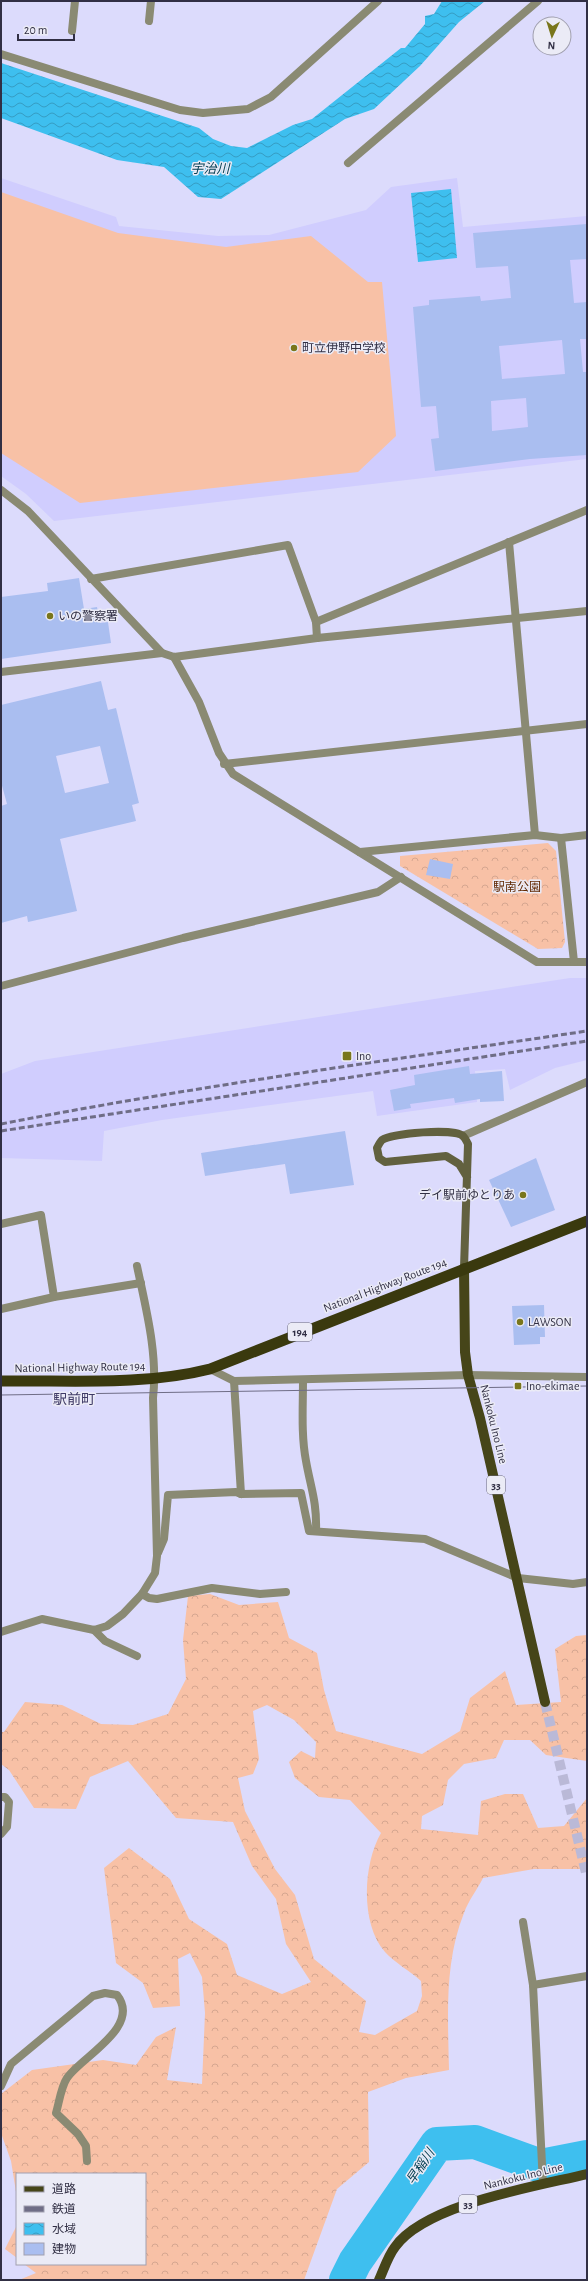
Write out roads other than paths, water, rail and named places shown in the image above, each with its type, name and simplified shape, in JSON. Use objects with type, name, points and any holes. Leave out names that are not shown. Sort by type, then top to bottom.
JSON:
[{"type":"highway","name":"National Highway Route 194","points":[[1,1381],[155,1378],[186,1375],[210,1369],[587,1221]]},
{"type":"main road","points":[[464,1268],[467,1177],[468,1144],[463,1136],[455,1133],[438,1131],[392,1137],[382,1140],[377,1148],[379,1158],[385,1162],[446,1156],[459,1164],[467,1177]]},
{"type":"main road","name":"Nankoku Ino Line","points":[[464,1268],[465,1352],[468,1375],[480,1418],[518,1578],[545,1702]]},
{"type":"main road","name":"Nankoku Ino Line","points":[[379,2280],[395,2246],[415,2229],[453,2208],[587,2174]]},
{"type":"street","points":[[72,31],[75,1]]},
{"type":"street","points":[[149,21],[151,1]]},
{"type":"street","points":[[1,54],[180,110],[203,113],[248,109],[270,97],[378,1]]},
{"type":"street","points":[[348,163],[538,1]]},
{"type":"street","points":[[1,490],[28,511],[162,653]]},
{"type":"street","points":[[316,622],[587,510]]},
{"type":"street","points":[[509,542],[535,835]]},
{"type":"street","points":[[92,579],[288,545],[316,622],[317,638]]},
{"type":"street","points":[[1,672],[162,653],[174,657],[317,638],[587,611]]},
{"type":"street","points":[[174,657],[199,702],[224,764],[233,774],[537,962],[587,962]]},
{"type":"street","points":[[224,764],[587,724]]},
{"type":"street","points":[[360,852],[535,835],[561,838],[587,835]]},
{"type":"street","points":[[561,838],[574,962]]},
{"type":"street","points":[[1,986],[183,938],[378,892],[401,877]]},
{"type":"street","points":[[463,1136],[587,1082]]},
{"type":"street","points":[[1,1224],[41,1215],[54,1297]]},
{"type":"street","points":[[1,1632],[42,1619],[94,1630],[107,1626],[124,1614],[142,1594],[155,1573],[157,1556],[153,1398],[155,1378],[153,1352],[137,1266]]},
{"type":"street","points":[[1,1309],[54,1297],[141,1283]]},
{"type":"street","points":[[210,1369],[234,1381],[468,1375],[587,1376]]},
{"type":"street","points":[[303,1380],[304,1441],[306,1462],[315,1496],[316,1531]]},
{"type":"street","points":[[234,1381],[241,1494]]},
{"type":"street","points":[[157,1556],[164,1539],[168,1495],[236,1492],[241,1494],[301,1493],[309,1531],[425,1539],[518,1578],[573,1584],[587,1582]]},
{"type":"street","points":[[142,1594],[149,1598],[157,1599],[212,1588],[260,1594],[286,1592]]},
{"type":"street","points":[[94,1630],[105,1641],[137,1656]]},
{"type":"street","points":[[1,1797],[5,1797],[9,1802],[7,1826],[1,1834]]},
{"type":"street","points":[[523,1922],[533,1985],[543,2184]]},
{"type":"street","points":[[533,1985],[587,1976]]},
{"type":"street","points":[[1,2086],[11,2064],[93,1996],[105,1993],[117,1995],[122,2001],[121,2016],[116,2032],[67,2078],[56,2113],[86,2146],[86,2161]]},
{"type":"water","name":"宇治川","points":[[442,1],[485,1],[459,22],[420,66],[374,109],[345,119],[221,199],[198,197],[164,167],[117,160],[1,118],[1,63],[199,128],[213,139],[231,146],[247,148],[293,125],[312,119],[401,48],[405,48],[425,24],[425,16],[434,14]]},
{"type":"water","points":[[451,189],[457,258],[418,262],[411,193]]},
{"type":"waterway","name":"早稲川","points":[[346,2280],[355,2262],[437,2144],[475,2142],[541,2166],[587,2157]]},
{"type":"tunnel","points":[[545,1702],[587,1877]]},
{"type":"tram line","points":[[1,1395],[587,1386]]},
{"type":"railway","points":[[1,1124],[74,1110],[220,1086],[587,1031]]},
{"type":"railway","points":[[1,1131],[587,1041]]},
{"type":"place","name":"町立伊野中学校","points":[[294,348]]},
{"type":"place","name":"いの警察署","points":[[50,616]]},
{"type":"place","name":"Ino","points":[[347,1056]]},
{"type":"place","name":"デイ駅前ゆとりあ","points":[[523,1195]]},
{"type":"place","name":"LAWSON","points":[[520,1322]]},
{"type":"place","name":"Ino-ekimae","points":[[518,1386]]},
{"type":"district","name":"駅前町","points":[[74,1400]]},
{"type":"park label","name":"駅南公園","points":[[517,887]]}]
